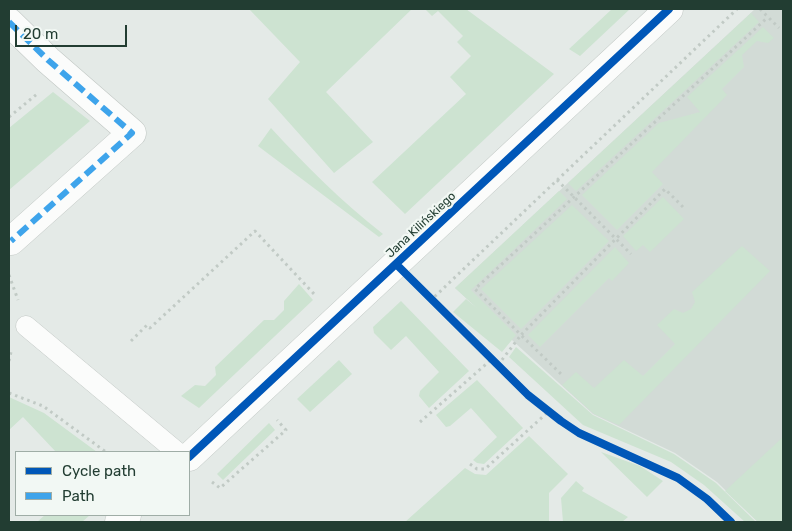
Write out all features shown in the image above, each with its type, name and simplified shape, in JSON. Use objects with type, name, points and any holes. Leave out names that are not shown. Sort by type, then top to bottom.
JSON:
[{"type":"street","name":"Jana Kilińskiego","points":[[190,456],[669,9]]},
{"type":"street","points":[[9,22],[48,60],[132,133],[10,242]]},
{"type":"lane","points":[[26,326],[176,451]]},
{"type":"path","points":[[430,301],[737,9]]},
{"type":"path","points":[[760,9],[779,28]]},
{"type":"path","points":[[562,375],[475,289],[768,18]]},
{"type":"path","points":[[557,180],[631,254]]},
{"type":"path","points":[[498,365],[521,335],[665,189],[683,207]]},
{"type":"path","points":[[131,341],[147,325],[150,328],[255,231],[317,298]]},
{"type":"path","points":[[420,422],[492,360]]},
{"type":"path","points":[[9,393],[43,406],[105,451]]},
{"type":"path","points":[[470,464],[477,469],[485,469],[548,412]]},
{"type":"shaded area","points":[[755,9],[783,9],[783,522],[758,522],[717,482],[675,453],[593,414],[455,288]]},
{"type":"green space","points":[[249,9],[412,9],[326,92],[373,142],[334,173],[268,99],[300,62]]},
{"type":"green space","points":[[425,9],[466,9],[554,74],[405,214],[372,182],[466,94],[450,77],[471,56],[457,42],[463,36],[438,11],[432,16]]},
{"type":"green space","points":[[612,9],[630,9],[580,56],[569,49]]},
{"type":"green space","points":[[751,13],[759,22],[576,191],[568,183]]},
{"type":"green space","points":[[763,27],[774,38],[768,43],[757,41],[742,55],[744,67],[722,89],[727,95],[652,172],[663,184],[617,230],[582,195],[659,123],[700,112],[687,97]]},
{"type":"green space","points":[[53,92],[90,121],[9,190],[9,128]]},
{"type":"green space","points":[[271,128],[325,183],[383,234],[379,237],[258,146]]},
{"type":"green space","points":[[559,191],[567,199],[471,290],[516,335],[502,352],[453,312],[466,299],[477,308],[455,288]]},
{"type":"green space","points":[[663,197],[684,219],[650,252],[643,245],[636,251],[623,236]]},
{"type":"green space","points":[[572,205],[609,241],[521,329],[481,289]]},
{"type":"green space","points":[[742,246],[770,271],[619,425],[594,414],[562,385],[576,372],[594,388],[624,360],[643,376],[675,344],[657,325],[674,309],[683,313],[691,309],[695,302],[692,292]]},
{"type":"green space","points":[[615,247],[629,263],[612,281],[609,278],[540,347],[528,335]]},
{"type":"green space","points":[[299,284],[313,300],[199,408],[181,396],[195,385],[205,386],[216,375],[215,367],[264,320],[274,320],[284,310],[284,301]]},
{"type":"green space","points":[[401,301],[469,371],[429,408],[419,396],[420,391],[439,372],[406,336],[391,350],[374,333],[373,327]]},
{"type":"green space","points":[[516,347],[593,415],[674,454],[716,483],[756,522],[745,522],[704,485],[671,462],[583,425],[509,357]]},
{"type":"green space","points":[[339,360],[352,374],[310,412],[297,399]]},
{"type":"green space","points":[[477,380],[523,428],[484,464],[473,460],[497,437],[471,408],[450,426],[446,427],[436,415]]},
{"type":"green space","points":[[9,397],[44,413],[96,451],[55,451],[23,417],[9,430]]},
{"type":"green space","points":[[269,423],[275,430],[223,480],[217,474]]},
{"type":"green space","points":[[529,436],[568,474],[549,493],[549,522],[405,522],[465,468],[475,474],[486,475]]},
{"type":"green space","points":[[783,437],[783,522],[758,522],[725,491]]},
{"type":"green space","points":[[601,452],[640,466],[663,481],[647,497]]},
{"type":"green space","points":[[576,481],[584,488],[582,491],[628,517],[622,522],[563,522],[561,498]]},
{"type":"green space","points":[[44,516],[89,516],[82,522],[37,522]]},
{"type":"marked path","points":[[9,22],[48,60],[132,133],[11,241]]},
{"type":"cycle path","points":[[190,456],[669,9]]},
{"type":"cycle path","points":[[396,264],[528,395],[561,421],[579,433],[678,478],[707,499],[731,522]]}]
